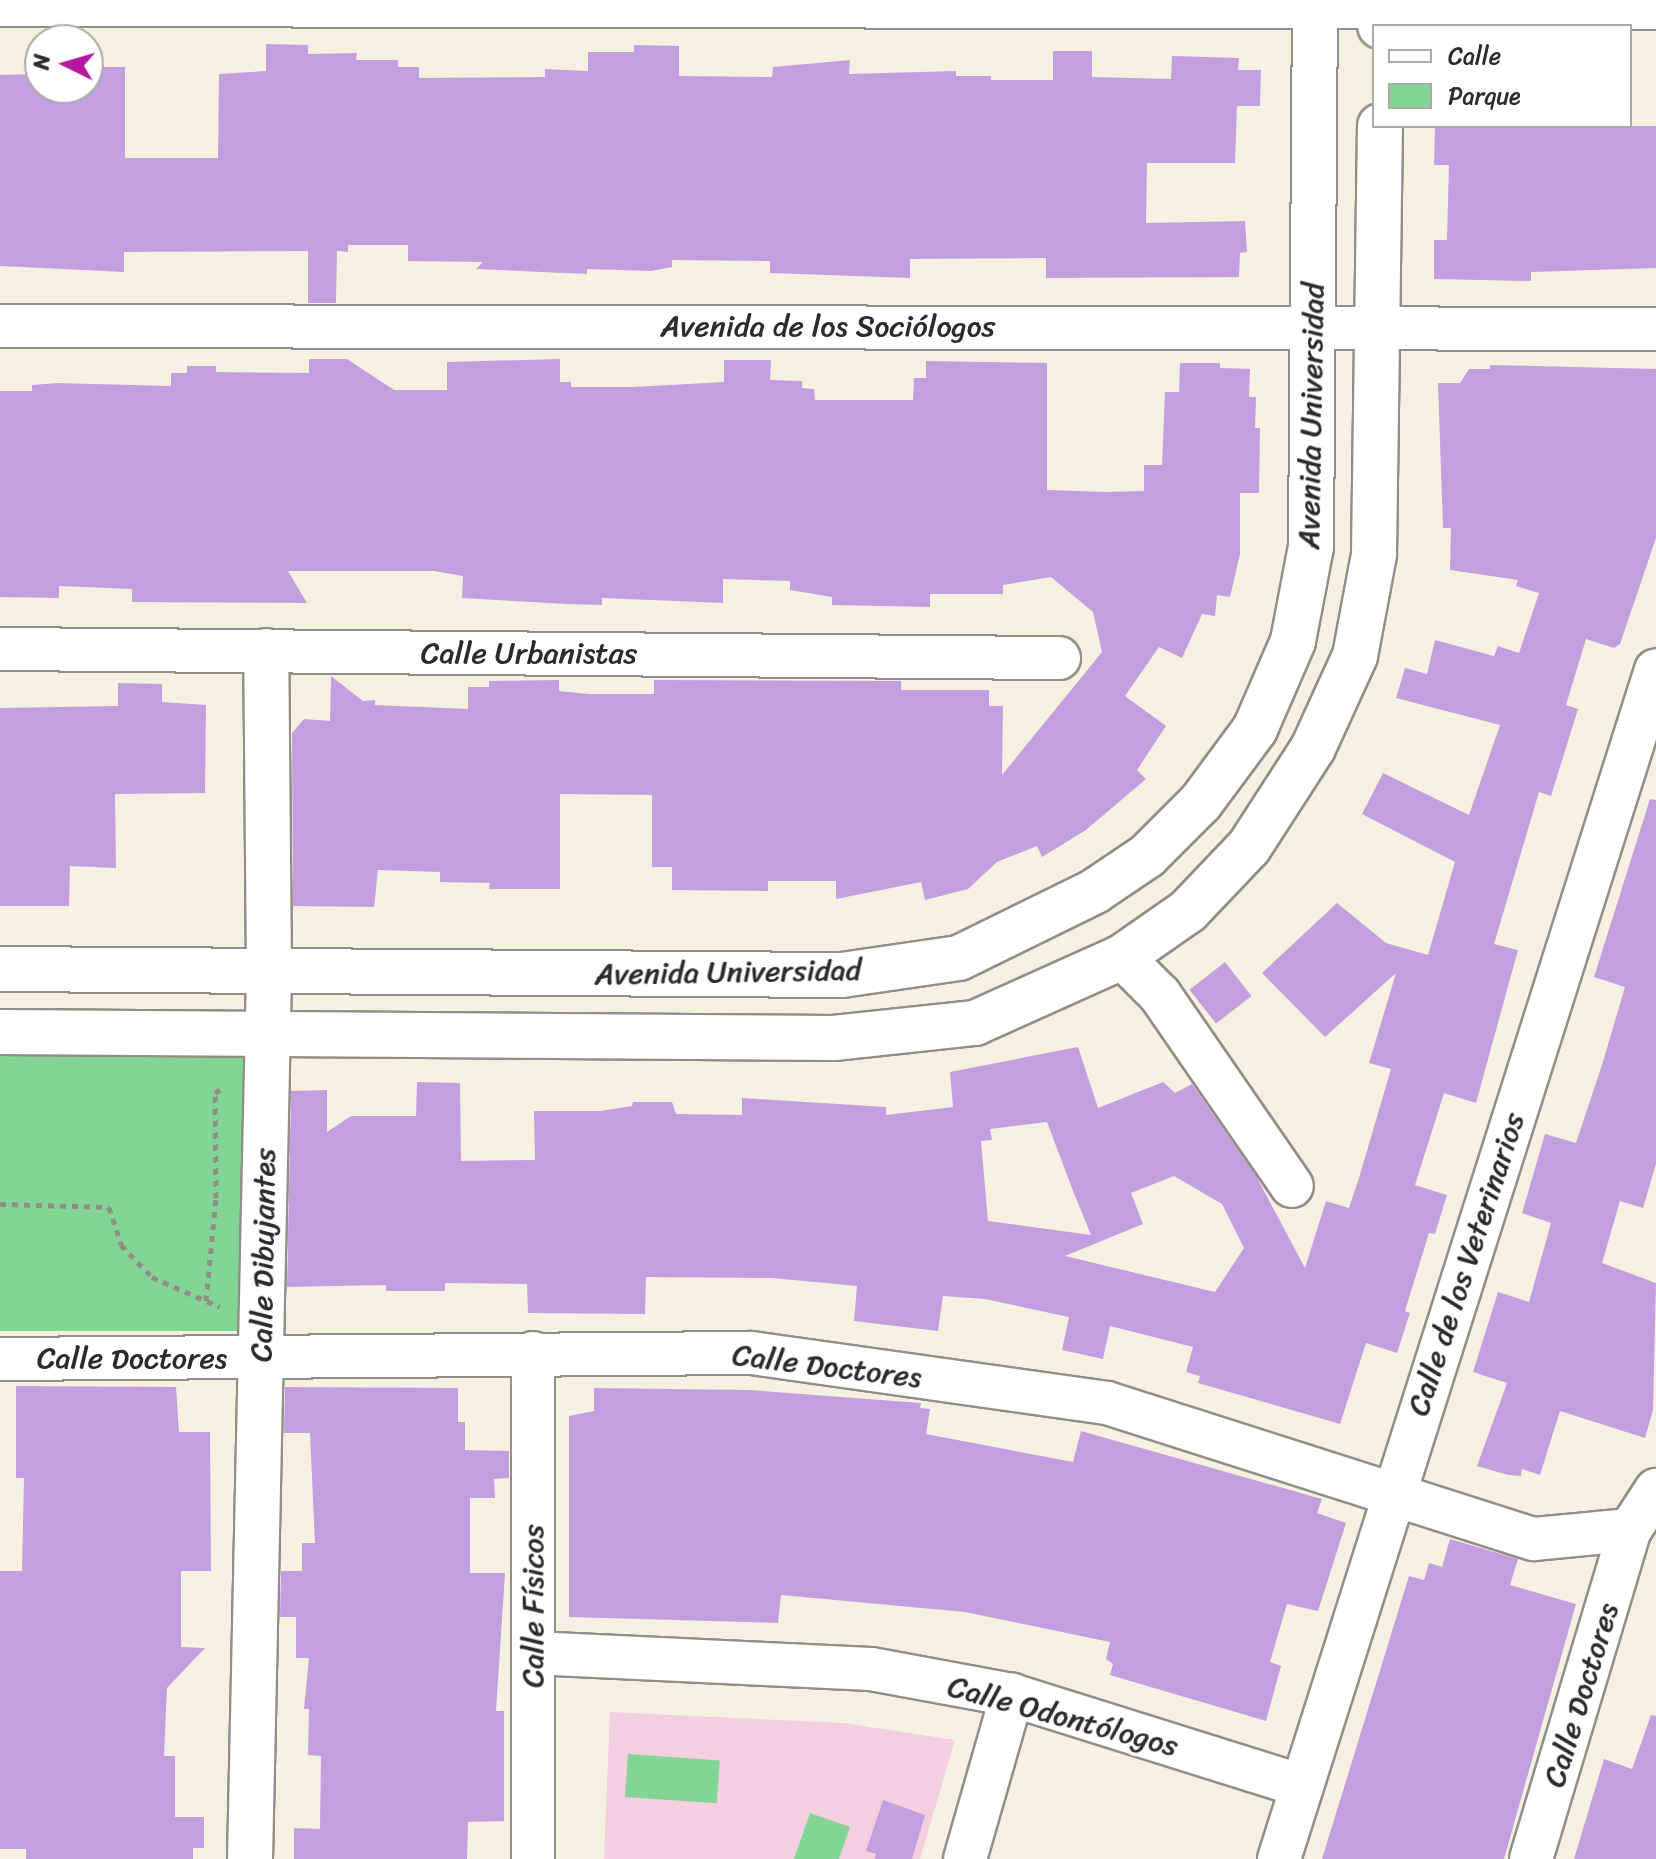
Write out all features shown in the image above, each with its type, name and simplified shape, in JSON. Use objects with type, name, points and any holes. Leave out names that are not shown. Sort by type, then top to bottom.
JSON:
[{"type":"street","points":[[0,5],[1315,5],[1381,12],[1656,8]]},
{"type":"street","name":"Avenida Universidad","points":[[0,969],[842,975],[959,958],[1095,891],[1147,856],[1201,802],[1255,729],[1293,641],[1311,547],[1315,5]]},
{"type":"street","name":"Avenida Universidad","points":[[0,1032],[834,1038],[975,1023],[1122,957],[1188,911],[1249,847],[1313,748],[1355,656],[1374,554],[1380,128]]},
{"type":"street","name":"Avenida de los Sociólogos","points":[[0,326],[1378,325],[1656,329]]},
{"type":"street","name":"Calle Urbanistas","points":[[0,649],[1059,658]]},
{"type":"street","name":"Calle Dibujantes","points":[[250,1859],[269,971],[266,651]]},
{"type":"street","name":"Calle de los Veterinarios","points":[[1279,1859],[1393,1491],[1656,670]]},
{"type":"street","points":[[1122,957],[1160,995],[1292,1186]]},
{"type":"street","name":"Calle Físicos","points":[[533,1353],[533,1859]]},
{"type":"street","name":"Calle Doctores","points":[[0,1359],[751,1353],[1107,1403],[1393,1491],[1534,1539],[1630,1530]]},
{"type":"street","name":"Calle Doctores","points":[[1531,1859],[1630,1530],[1656,1490]]},
{"type":"street","name":"Calle Odontólogos","points":[[533,1653],[871,1669],[1012,1695],[1302,1786]]},
{"type":"street","points":[[965,1859],[1012,1695]]},
{"type":"path","points":[[206,1301],[216,1198],[215,1093]]},
{"type":"path","points":[[0,1204],[109,1207],[121,1245],[152,1277],[226,1309]]},
{"type":"shaded area","points":[[610,1712],[844,1723],[955,1740],[920,1859],[604,1859]]},
{"type":"green space","points":[[0,1056],[249,1056],[249,1331],[0,1331]]},
{"type":"green space","points":[[628,1754],[720,1760],[717,1803],[625,1797]]},
{"type":"green space","points":[[810,1813],[850,1827],[839,1859],[794,1859]]},
{"type":"building","points":[[266,44],[308,45],[308,54],[357,53],[356,60],[398,60],[398,67],[419,67],[419,78],[545,77],[545,69],[588,71],[588,52],[634,52],[634,45],[679,46],[679,76],[772,77],[773,67],[850,60],[849,74],[956,71],[956,76],[991,76],[991,80],[1053,80],[1053,51],[1092,51],[1092,77],[1171,79],[1172,56],[1239,58],[1238,70],[1261,70],[1260,106],[1237,106],[1235,163],[1147,163],[1146,223],[1245,221],[1247,252],[1240,253],[1239,277],[1046,278],[1046,258],[910,259],[910,278],[770,273],[770,261],[672,260],[672,267],[651,271],[587,269],[587,274],[476,269],[483,262],[408,261],[408,245],[348,245],[348,252],[337,251],[336,303],[308,303],[308,251],[124,252],[124,272],[0,266],[0,75],[24,74],[24,104],[104,104],[104,67],[125,67],[125,158],[218,158],[219,74],[266,71]]},
{"type":"building","points":[[1656,126],[1656,268],[1531,272],[1531,281],[1434,279],[1434,240],[1447,240],[1449,165],[1434,165],[1435,128]]},
{"type":"building","points":[[309,359],[347,359],[394,390],[447,390],[447,362],[560,359],[560,382],[571,382],[571,387],[632,387],[724,382],[724,360],[771,360],[770,380],[802,381],[802,388],[814,389],[815,400],[913,400],[914,378],[926,378],[926,361],[1047,363],[1047,490],[1107,492],[1144,491],[1144,465],[1162,465],[1165,392],[1179,392],[1180,363],[1220,363],[1220,368],[1250,369],[1249,397],[1256,397],[1255,428],[1260,428],[1259,493],[1240,493],[1240,554],[1230,597],[1217,595],[1215,616],[1202,614],[1182,658],[1159,647],[1125,696],[1166,726],[1137,770],[1146,779],[1086,830],[1042,857],[1037,846],[997,862],[968,889],[925,900],[921,882],[836,899],[836,881],[768,881],[768,891],[672,890],[672,867],[652,867],[652,795],[560,794],[560,889],[489,889],[490,883],[440,882],[440,872],[378,870],[374,907],[293,906],[292,733],[304,719],[330,721],[331,676],[363,701],[375,700],[375,705],[468,709],[468,687],[489,687],[489,681],[559,680],[559,691],[589,694],[654,694],[654,680],[901,681],[901,690],[989,690],[989,706],[1003,706],[1002,775],[1102,652],[1093,612],[1051,577],[1003,585],[1003,594],[930,594],[930,607],[832,605],[832,597],[790,590],[790,581],[723,579],[723,603],[602,598],[602,605],[462,598],[463,576],[434,571],[288,571],[307,603],[132,602],[132,589],[59,586],[59,598],[0,597],[0,391],[32,391],[32,385],[57,383],[171,386],[171,373],[187,373],[187,366],[216,366],[216,372],[309,373]]},
{"type":"building","points":[[1490,365],[1656,369],[1656,538],[1620,644],[1614,648],[1586,639],[1566,705],[1578,709],[1551,796],[1539,792],[1494,944],[1518,950],[1476,1103],[1444,1093],[1415,1185],[1447,1195],[1435,1234],[1429,1233],[1405,1311],[1410,1313],[1397,1353],[1366,1343],[1340,1424],[1198,1383],[1200,1376],[1186,1372],[1193,1347],[1110,1326],[1103,1359],[1062,1350],[1069,1317],[985,1299],[943,1296],[938,1331],[854,1321],[857,1286],[772,1278],[646,1277],[645,1314],[528,1313],[527,1284],[445,1283],[445,1291],[386,1291],[386,1285],[287,1287],[291,1091],[327,1090],[327,1132],[351,1116],[416,1116],[417,1082],[460,1083],[461,1161],[535,1160],[534,1111],[600,1111],[632,1106],[633,1102],[672,1102],[676,1114],[742,1115],[742,1098],[886,1107],[886,1115],[953,1107],[950,1072],[1078,1047],[1098,1108],[1163,1082],[1175,1093],[1192,1084],[1256,1176],[1305,1268],[1326,1201],[1349,1208],[1359,1178],[1391,1069],[1369,1063],[1396,973],[1325,1037],[1262,973],[1337,903],[1386,943],[1428,955],[1455,862],[1362,814],[1383,773],[1469,815],[1500,725],[1396,698],[1405,668],[1427,674],[1435,640],[1494,656],[1498,646],[1519,653],[1539,593],[1516,586],[1518,580],[1450,570],[1451,528],[1443,528],[1438,383],[1460,383],[1469,369],[1490,369]],"holes":[[[1047,1122],[1073,1191],[1091,1235],[988,1221],[981,1141],[992,1140],[990,1129]],[[1174,1176],[1222,1204],[1244,1248],[1215,1292],[1065,1256],[1143,1224],[1131,1193]]]},
{"type":"building","points":[[118,683],[162,684],[162,702],[206,705],[205,793],[115,794],[116,868],[70,866],[69,906],[0,906],[0,708],[118,706]]},
{"type":"building","points":[[1650,799],[1656,800],[1656,1164],[1643,1208],[1620,1201],[1602,1263],[1656,1283],[1653,1410],[1645,1438],[1560,1411],[1540,1475],[1522,1469],[1521,1476],[1508,1475],[1477,1466],[1507,1383],[1473,1372],[1498,1292],[1529,1302],[1551,1223],[1522,1213],[1545,1134],[1576,1143],[1602,1065],[1625,987],[1594,977]]},
{"type":"building","points":[[1225,962],[1251,996],[1216,1024],[1190,990]]},
{"type":"building","points":[[16,1386],[176,1387],[179,1432],[210,1432],[211,1571],[181,1571],[181,1647],[205,1648],[167,1688],[164,1756],[175,1756],[175,1817],[204,1817],[204,1848],[193,1848],[193,1859],[26,1859],[26,1849],[0,1849],[0,1571],[22,1571],[24,1478],[16,1478]]},
{"type":"building","points":[[285,1387],[458,1388],[458,1422],[465,1422],[465,1450],[509,1451],[509,1478],[494,1479],[495,1498],[470,1498],[470,1573],[505,1573],[496,1711],[504,1711],[504,1821],[468,1822],[467,1859],[294,1859],[294,1828],[320,1829],[321,1756],[308,1755],[309,1709],[304,1709],[309,1658],[296,1658],[296,1617],[280,1617],[281,1571],[302,1571],[302,1543],[315,1543],[310,1433],[284,1433]]},
{"type":"building","points":[[594,1388],[750,1390],[921,1403],[920,1408],[930,1409],[926,1434],[1073,1462],[1081,1431],[1322,1499],[1317,1513],[1346,1523],[1318,1611],[1287,1604],[1270,1662],[1281,1666],[1266,1721],[1110,1675],[1113,1664],[1106,1659],[1110,1642],[965,1612],[781,1595],[778,1623],[569,1617],[569,1416],[594,1411]]},
{"type":"building","points":[[1450,1539],[1518,1559],[1510,1585],[1576,1604],[1504,1859],[1322,1859],[1409,1576],[1424,1580],[1429,1563],[1442,1567]]},
{"type":"building","points":[[1651,1715],[1656,1716],[1656,1859],[1574,1859],[1604,1759],[1632,1769]]},
{"type":"building","points":[[883,1800],[925,1815],[912,1859],[875,1859],[876,1854],[866,1851]]}]
